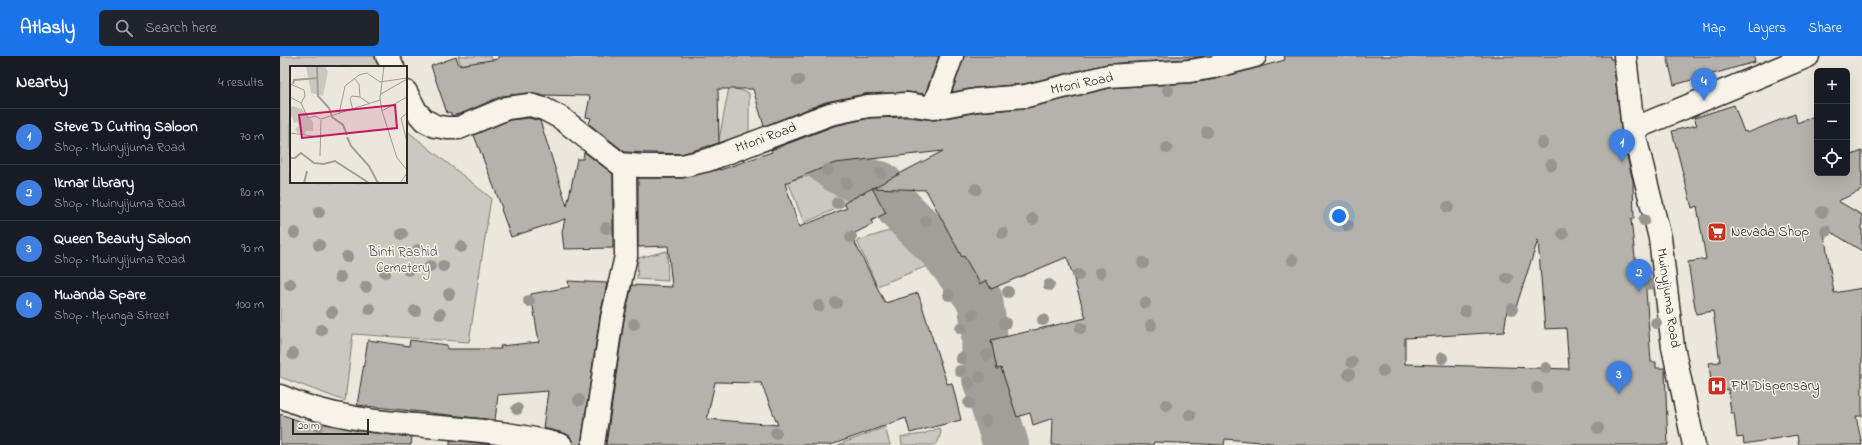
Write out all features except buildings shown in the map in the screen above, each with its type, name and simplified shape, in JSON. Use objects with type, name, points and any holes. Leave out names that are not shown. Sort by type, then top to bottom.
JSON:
[{"type":"street","points":[[387,56],[392,66]]},
{"type":"street","points":[[933,108],[952,56]]},
{"type":"street","name":"Mtoni Road","points":[[625,166],[682,166],[708,160],[830,114],[868,106],[908,104],[933,108],[976,100],[1026,96],[1108,76],[1163,65],[1214,68],[1255,56]]},
{"type":"street","name":"Mwinyijuma Road","points":[[1625,56],[1633,129],[1660,238],[1673,347],[1694,445]]},
{"type":"street","points":[[1633,129],[1808,56]]},
{"type":"street","points":[[407,94],[416,111],[424,120],[435,126],[447,128],[459,128],[507,108],[521,105],[530,105],[544,109],[561,118],[620,164],[625,166],[626,256],[612,318],[593,445]]},
{"type":"street","points":[[280,396],[307,407],[338,415],[404,424],[519,436],[560,445]]},
{"type":"green space","name":"Binti Rashid Cemetery","points":[[280,56],[374,56],[378,66],[290,66],[290,183],[407,183],[407,131],[491,198],[469,342],[353,334],[345,401],[280,377]]},
{"type":"green space","points":[[458,56],[491,56],[496,92],[471,100]]},
{"type":"green space","points":[[729,87],[749,93],[749,133],[717,150]]},
{"type":"green space","points":[[834,173],[854,185],[879,190],[804,223],[788,181],[816,174]]},
{"type":"green space","points":[[892,230],[927,266],[877,286],[857,241]]},
{"type":"green space","points":[[667,251],[668,281],[637,279],[638,258]]},
{"type":"green space","points":[[885,427],[890,445],[838,445]]},
{"type":"green space","points":[[940,428],[941,432],[938,442],[934,445],[902,445],[901,437],[923,434]]},
{"type":"waterway","points":[[786,56],[810,148],[837,170],[852,178],[880,184],[901,210],[942,250],[980,300],[984,327],[985,379],[1006,445]]},
{"type":"place","name":"Mwanda Spare","points":[[1704,101]]},
{"type":"place","name":"Steve D Cutting Saloon","points":[[1622,162]]},
{"type":"place","name":"Nevada Shop","points":[[1717,232]]},
{"type":"place","name":"Ikmar Library","points":[[1639,292]]},
{"type":"place","name":"FM Dispensary","points":[[1717,386]]},
{"type":"place","name":"Queen Beauty Saloon","points":[[1619,394]]}]
